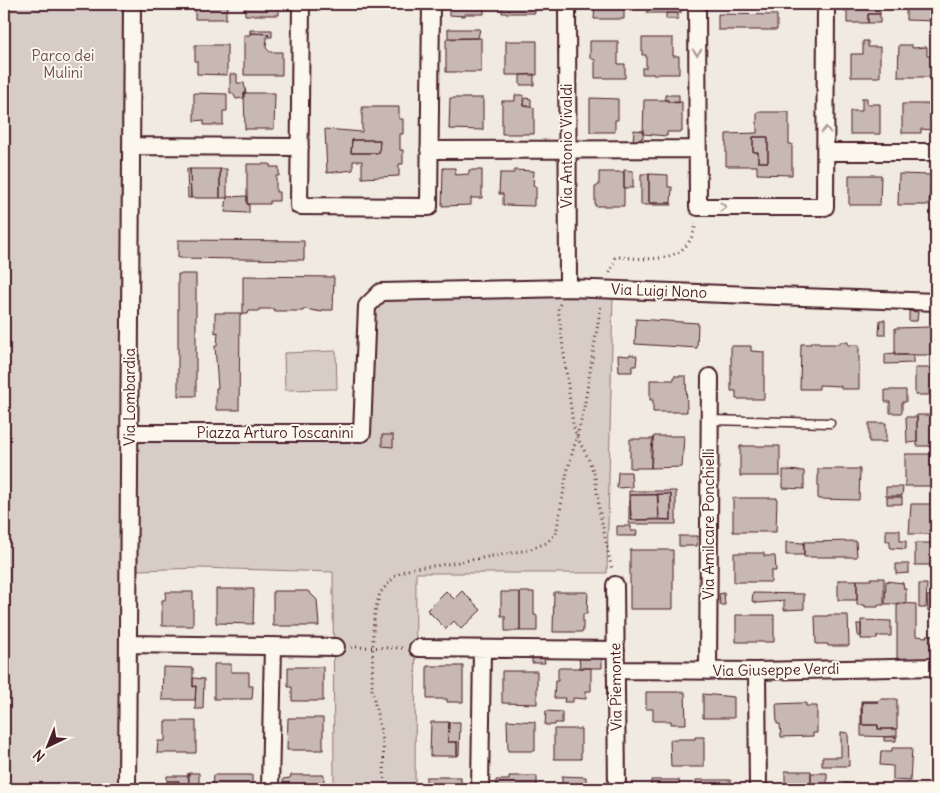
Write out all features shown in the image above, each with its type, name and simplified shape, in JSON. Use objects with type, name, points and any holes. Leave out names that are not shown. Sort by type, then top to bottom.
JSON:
[{"type":"street","name":"Via Lombardia","points":[[127,789],[132,4]]},
{"type":"street","points":[[301,4],[299,206],[429,207],[431,4]]},
{"type":"street","name":"Via Antonio Vivaldi","points":[[567,4],[568,288]]},
{"type":"street","points":[[697,4],[698,207],[825,207],[826,4]]},
{"type":"street","points":[[131,146],[300,147]]},
{"type":"street","points":[[429,150],[697,149]]},
{"type":"street","points":[[826,152],[936,152]]},
{"type":"street","name":"Via Luigi Nono","points":[[381,292],[568,288],[936,302]]},
{"type":"street","name":"Piazza Arturo Toscanini","points":[[130,433],[362,433],[367,306],[381,292]]},
{"type":"street","name":"Via Amilcare Ponchielli","points":[[708,671],[710,377]]},
{"type":"street","name":"Via Piemonte","points":[[615,585],[618,789]]},
{"type":"street","points":[[128,644],[336,646]]},
{"type":"street","points":[[270,789],[273,646]]},
{"type":"street","points":[[418,648],[616,650]]},
{"type":"street","points":[[480,789],[482,650]]},
{"type":"street","name":"Via Giuseppe Verdi","points":[[616,670],[757,671],[936,668]]},
{"type":"street","points":[[757,671],[758,789]]},
{"type":"lane","points":[[710,420],[830,423]]},
{"type":"path","points":[[385,789],[383,741],[372,692],[374,611],[380,593],[394,577],[414,568],[528,550],[552,539],[558,527],[567,472],[583,414],[605,289],[613,261],[620,257],[650,260],[665,258],[680,251],[690,241],[696,226],[698,207]]},
{"type":"path","points":[[568,288],[558,308],[573,424],[577,437],[596,476],[599,509],[615,585]]},
{"type":"path","points":[[336,646],[418,648]]},
{"type":"green space","name":"Parco dei Mulini","points":[[4,4],[125,4],[123,56],[118,789],[4,789]]},
{"type":"green space","points":[[613,295],[607,573],[416,573],[415,789],[334,789],[333,572],[200,568],[138,570],[135,437],[370,437],[375,312],[384,300]]},
{"type":"green space","points":[[336,351],[337,389],[285,390],[284,353]]},
{"type":"building","points":[[195,4],[228,4],[226,19],[195,19]]},
{"type":"building","points":[[245,4],[279,4],[279,15],[245,15]]},
{"type":"building","points":[[345,4],[384,4],[384,6],[345,6]]},
{"type":"building","points":[[449,4],[484,4],[484,14],[449,15]]},
{"type":"building","points":[[502,4],[535,4],[535,13],[502,13]]},
{"type":"building","points":[[595,4],[624,4],[624,19],[594,19]]},
{"type":"building","points":[[647,4],[681,4],[681,13],[647,13]]},
{"type":"building","points":[[844,4],[880,4],[880,14],[868,14],[868,23],[847,23],[847,11],[844,11]]},
{"type":"building","points":[[901,4],[935,4],[935,21],[906,20],[906,6],[901,6]]},
{"type":"building","points":[[666,13],[678,13],[678,19],[666,19]]},
{"type":"building","points":[[718,14],[777,15],[777,30],[718,30]]},
{"type":"building","points":[[868,14],[880,14],[880,23],[868,23]]},
{"type":"building","points":[[448,29],[480,29],[478,38],[448,38]]},
{"type":"building","points":[[250,30],[272,30],[272,37],[268,37],[269,34],[250,33]]},
{"type":"building","points":[[250,33],[269,34],[267,36],[266,48],[270,52],[282,52],[282,75],[244,75],[244,35],[250,35]]},
{"type":"building","points":[[481,38],[481,72],[446,72],[446,39]]},
{"type":"building","points":[[642,38],[673,38],[673,56],[679,56],[679,74],[642,74],[642,68],[646,68],[646,55],[642,55]]},
{"type":"building","points":[[506,41],[537,41],[537,75],[506,75]]},
{"type":"building","points":[[590,41],[618,41],[618,64],[625,64],[625,78],[595,78],[595,60],[590,58]]},
{"type":"building","points":[[863,41],[868,41],[868,47],[880,47],[880,77],[851,77],[851,54],[863,54]]},
{"type":"building","points":[[195,45],[227,45],[227,75],[197,74]]},
{"type":"building","points":[[899,45],[912,45],[912,48],[927,47],[927,56],[936,56],[936,68],[933,68],[933,77],[898,77]]},
{"type":"building","points":[[230,74],[237,74],[237,83],[244,83],[246,93],[244,93],[244,98],[236,99],[233,93],[230,93]]},
{"type":"building","points":[[534,74],[534,85],[520,85],[520,75]]},
{"type":"building","points":[[194,93],[227,94],[227,111],[223,111],[223,125],[204,125],[204,120],[194,121]]},
{"type":"building","points":[[244,93],[275,93],[274,129],[245,129]]},
{"type":"building","points":[[515,95],[523,95],[524,106],[534,108],[534,134],[502,134],[502,101],[515,101]]},
{"type":"building","points":[[665,95],[679,95],[679,103],[668,102],[668,100],[665,100]]},
{"type":"building","points":[[450,98],[483,98],[483,130],[449,129]]},
{"type":"building","points":[[525,98],[531,99],[531,106],[524,106]]},
{"type":"building","points":[[590,98],[618,99],[618,120],[615,120],[615,132],[590,132]]},
{"type":"building","points":[[862,98],[867,98],[867,104],[880,104],[880,134],[850,134],[850,111],[862,111]]},
{"type":"building","points":[[644,100],[682,102],[682,132],[667,132],[667,136],[643,134]]},
{"type":"building","points":[[902,104],[934,104],[932,130],[921,129],[921,133],[902,133]]},
{"type":"building","points":[[362,107],[399,107],[399,119],[403,119],[403,134],[400,134],[400,150],[403,150],[403,164],[399,164],[399,176],[362,178],[362,161],[353,161],[353,170],[327,173],[325,129],[362,132]],"holes":[[[352,140],[380,140],[379,153],[351,153]]]},
{"type":"building","points":[[757,112],[789,112],[789,144],[792,144],[792,175],[757,174],[757,166],[726,166],[726,134],[757,133]],"holes":[[[753,137],[768,137],[768,162],[758,162],[758,152],[753,152]]]},
{"type":"building","points":[[634,130],[643,131],[641,141],[633,142]]},
{"type":"building","points":[[753,137],[768,137],[768,162],[758,162],[758,152],[753,152]]},
{"type":"building","points":[[352,140],[380,140],[379,153],[351,153]]},
{"type":"building","points":[[247,164],[270,164],[270,167],[279,167],[279,176],[276,176],[276,192],[279,192],[279,201],[270,201],[270,204],[247,204]]},
{"type":"building","points":[[443,168],[455,168],[455,175],[469,174],[469,170],[482,170],[482,198],[471,198],[471,205],[442,206]]},
{"type":"building","points":[[187,169],[190,169],[191,198],[188,198]]},
{"type":"building","points":[[190,169],[220,169],[220,198],[191,198]]},
{"type":"building","points":[[220,169],[227,169],[227,198],[220,198]]},
{"type":"building","points":[[514,170],[534,171],[533,186],[536,187],[536,198],[534,198],[534,206],[503,205],[503,194],[499,194],[500,173],[514,173]]},
{"type":"building","points":[[624,170],[633,171],[633,188],[624,188]]},
{"type":"building","points":[[599,172],[624,172],[624,206],[595,206],[595,187],[599,185]]},
{"type":"building","points":[[641,174],[649,174],[649,203],[671,203],[672,205],[641,205]]},
{"type":"building","points":[[649,174],[668,175],[668,187],[672,187],[671,203],[649,203]]},
{"type":"building","points":[[899,174],[931,175],[929,205],[898,205]]},
{"type":"building","points":[[849,175],[881,175],[880,205],[849,205]]},
{"type":"building","points":[[247,196],[249,213],[225,212],[227,197]]},
{"type":"building","points":[[178,240],[304,241],[304,260],[178,258]]},
{"type":"building","points":[[178,274],[196,274],[196,396],[178,396]]},
{"type":"building","points":[[243,276],[334,277],[333,310],[322,310],[322,312],[305,309],[303,311],[274,311],[274,309],[259,309],[259,311],[249,311],[248,314],[240,314],[239,410],[216,410],[216,388],[218,388],[215,346],[217,346],[218,332],[215,333],[215,313],[243,313]]},
{"type":"building","points":[[909,311],[918,312],[917,321],[909,321]]},
{"type":"building","points":[[636,319],[698,323],[697,348],[635,344]]},
{"type":"building","points":[[880,320],[885,320],[885,335],[879,335]]},
{"type":"building","points":[[931,327],[932,355],[895,355],[895,328]]},
{"type":"building","points":[[811,342],[840,344],[840,342],[848,342],[848,345],[859,345],[859,389],[841,389],[841,386],[819,385],[819,389],[800,389],[801,344],[811,344]]},
{"type":"building","points":[[731,346],[751,346],[751,351],[764,352],[764,399],[736,399],[736,391],[731,391]]},
{"type":"building","points":[[895,353],[895,355],[913,355],[913,363],[885,364],[885,354]]},
{"type":"building","points":[[630,354],[637,356],[636,366],[632,366],[632,372],[619,372],[618,355],[629,356]]},
{"type":"building","points":[[915,368],[936,368],[936,388],[929,388],[929,395],[915,395]]},
{"type":"building","points":[[674,376],[686,376],[687,412],[653,412],[653,400],[650,400],[650,380],[674,380]]},
{"type":"building","points":[[885,390],[906,390],[906,402],[902,402],[902,413],[890,413],[890,402],[885,402]]},
{"type":"building","points":[[917,415],[936,415],[936,446],[917,446]]},
{"type":"building","points":[[906,417],[917,417],[917,442],[907,443]]},
{"type":"building","points":[[869,423],[886,423],[886,442],[869,442]]},
{"type":"building","points":[[382,435],[393,435],[393,447],[382,446]]},
{"type":"building","points":[[654,436],[684,436],[682,467],[651,468],[651,449]]},
{"type":"building","points":[[630,439],[653,439],[651,468],[630,468]]},
{"type":"building","points":[[740,446],[780,446],[780,476],[740,476]]},
{"type":"building","points":[[905,454],[936,454],[936,486],[905,486]]},
{"type":"building","points":[[818,469],[860,469],[859,500],[818,499]]},
{"type":"building","points":[[783,470],[804,471],[804,489],[783,488]]},
{"type":"building","points":[[618,472],[631,472],[632,487],[617,488]]},
{"type":"building","points":[[886,487],[903,487],[902,496],[886,496]]},
{"type":"building","points":[[629,491],[676,491],[676,524],[629,524]],"holes":[[[671,494],[671,520],[631,520],[630,495]]]},
{"type":"building","points":[[657,494],[671,494],[671,520],[659,519]]},
{"type":"building","points":[[630,495],[658,495],[659,519],[631,520]]},
{"type":"building","points":[[887,497],[902,497],[902,504],[887,504]]},
{"type":"building","points":[[733,498],[777,498],[776,532],[733,532]]},
{"type":"building","points":[[911,504],[936,504],[936,534],[909,534]]},
{"type":"building","points":[[617,526],[631,526],[631,531],[637,531],[636,536],[617,536]]},
{"type":"building","points":[[886,530],[900,530],[900,541],[906,541],[906,549],[890,548],[890,541],[886,541]]},
{"type":"building","points":[[679,536],[698,536],[697,546],[679,546]]},
{"type":"building","points":[[856,541],[857,557],[804,557],[804,542]]},
{"type":"building","points":[[786,542],[804,543],[804,555],[786,555]]},
{"type":"building","points":[[915,543],[936,543],[936,565],[915,565]]},
{"type":"building","points":[[630,550],[673,550],[673,609],[630,609]]},
{"type":"building","points":[[734,553],[764,553],[764,556],[775,556],[776,571],[771,571],[771,582],[734,582]]},
{"type":"building","points":[[896,564],[909,564],[909,573],[896,574]]},
{"type":"building","points":[[871,578],[884,578],[884,605],[865,607],[865,605],[857,605],[857,580],[871,580]]},
{"type":"building","points":[[838,580],[857,580],[857,600],[838,600]]},
{"type":"building","points":[[886,581],[903,583],[904,589],[906,589],[906,604],[885,604]]},
{"type":"building","points":[[919,584],[927,584],[926,608],[919,608]]},
{"type":"building","points":[[216,589],[254,589],[253,624],[216,623]]},
{"type":"building","points":[[273,591],[308,591],[317,600],[319,626],[273,626]]},
{"type":"building","points":[[446,591],[454,599],[462,591],[481,610],[461,629],[454,621],[446,629],[427,610]]},
{"type":"building","points":[[166,592],[193,592],[193,626],[162,626],[162,600],[165,600]]},
{"type":"building","points":[[501,592],[520,592],[520,631],[505,631],[505,616],[501,616]]},
{"type":"building","points":[[520,592],[534,592],[534,615],[537,615],[537,631],[520,631]]},
{"type":"building","points":[[554,592],[588,592],[587,614],[583,614],[583,632],[553,632]]},
{"type":"building","points":[[724,593],[725,605],[720,605],[719,594]]},
{"type":"building","points":[[753,593],[804,594],[804,609],[784,610],[784,601],[757,603],[752,601]]},
{"type":"building","points":[[927,596],[936,596],[936,611],[928,611]]},
{"type":"building","points":[[897,603],[916,604],[916,636],[927,637],[926,635],[936,635],[936,660],[897,660]]},
{"type":"building","points":[[736,615],[774,615],[774,642],[736,642]]},
{"type":"building","points":[[848,615],[849,646],[816,644],[815,616]]},
{"type":"building","points":[[861,620],[891,621],[891,636],[877,636],[877,639],[861,639]]},
{"type":"building","points":[[857,624],[861,624],[861,636],[858,636]]},
{"type":"building","points":[[532,656],[544,656],[545,663],[532,663]]},
{"type":"building","points":[[579,656],[602,656],[602,668],[580,668]]},
{"type":"building","points":[[214,664],[231,664],[231,672],[249,672],[249,686],[253,686],[252,699],[214,699]]},
{"type":"building","points":[[427,666],[463,666],[463,702],[447,702],[447,699],[427,699]]},
{"type":"building","points":[[163,667],[193,668],[193,687],[196,686],[195,700],[162,700]]},
{"type":"building","points":[[288,667],[323,667],[323,701],[292,701],[292,687],[288,687]]},
{"type":"building","points":[[558,668],[591,668],[591,691],[586,691],[586,699],[573,698],[573,702],[564,702],[565,698],[554,698],[555,681],[558,681]]},
{"type":"building","points":[[502,671],[537,671],[537,704],[502,703]]},
{"type":"building","points":[[193,678],[204,679],[203,709],[195,709],[196,686],[193,687]]},
{"type":"building","points":[[646,692],[685,692],[686,724],[671,724],[671,721],[653,721],[653,709],[646,709]]},
{"type":"building","points":[[703,694],[734,697],[734,718],[703,718]]},
{"type":"building","points":[[880,699],[897,699],[897,729],[878,729],[878,725],[862,725],[862,702],[878,702]]},
{"type":"building","points":[[861,701],[878,701],[862,702],[862,725],[878,725],[878,729],[897,729],[897,737],[861,736]]},
{"type":"building","points":[[806,703],[806,706],[817,706],[817,733],[813,733],[813,736],[781,737],[780,724],[777,724],[776,704]]},
{"type":"building","points":[[546,711],[562,712],[562,723],[545,725]]},
{"type":"building","points":[[288,718],[323,718],[323,750],[287,750]]},
{"type":"building","points":[[507,720],[535,722],[535,751],[508,751]]},
{"type":"building","points":[[165,721],[196,721],[196,753],[157,753],[158,741],[165,741]]},
{"type":"building","points":[[431,722],[449,722],[448,742],[457,742],[457,756],[430,756]]},
{"type":"building","points":[[449,722],[460,722],[459,755],[457,756],[457,742],[448,742]]},
{"type":"building","points":[[554,729],[581,729],[581,759],[554,759]]},
{"type":"building","points":[[841,732],[848,733],[849,766],[822,766],[822,757],[841,757]]},
{"type":"building","points":[[932,734],[936,734],[936,776],[931,776]]},
{"type":"building","points":[[896,736],[896,741],[884,741],[884,737]]},
{"type":"building","points":[[695,737],[704,737],[704,767],[671,767],[670,740],[695,739]]},
{"type":"building","points":[[892,748],[912,748],[910,781],[893,780],[893,766],[880,765],[881,751],[892,751]]},
{"type":"building","points":[[785,771],[811,771],[811,789],[785,789]]},
{"type":"building","points":[[188,773],[189,788],[179,788],[179,781],[167,781],[167,776],[188,776]]},
{"type":"building","points":[[189,773],[199,773],[199,789],[189,788]]},
{"type":"building","points":[[811,773],[827,773],[827,788],[811,789]]},
{"type":"building","points":[[213,775],[252,775],[252,789],[212,789]]},
{"type":"building","points":[[291,775],[324,775],[324,789],[283,789],[283,779],[290,778]]},
{"type":"building","points":[[509,776],[537,776],[537,789],[496,789],[496,780],[509,780]]},
{"type":"building","points":[[562,776],[586,777],[586,789],[562,789]]},
{"type":"building","points":[[426,777],[461,777],[461,789],[426,789]]},
{"type":"building","points":[[651,780],[679,780],[680,789],[651,789]]},
{"type":"building","points":[[696,780],[731,780],[731,789],[696,789]]},
{"type":"building","points":[[167,781],[179,781],[179,788],[190,789],[159,789],[159,784],[167,784]]},
{"type":"building","points":[[844,783],[861,786],[862,789],[845,789]]}]
